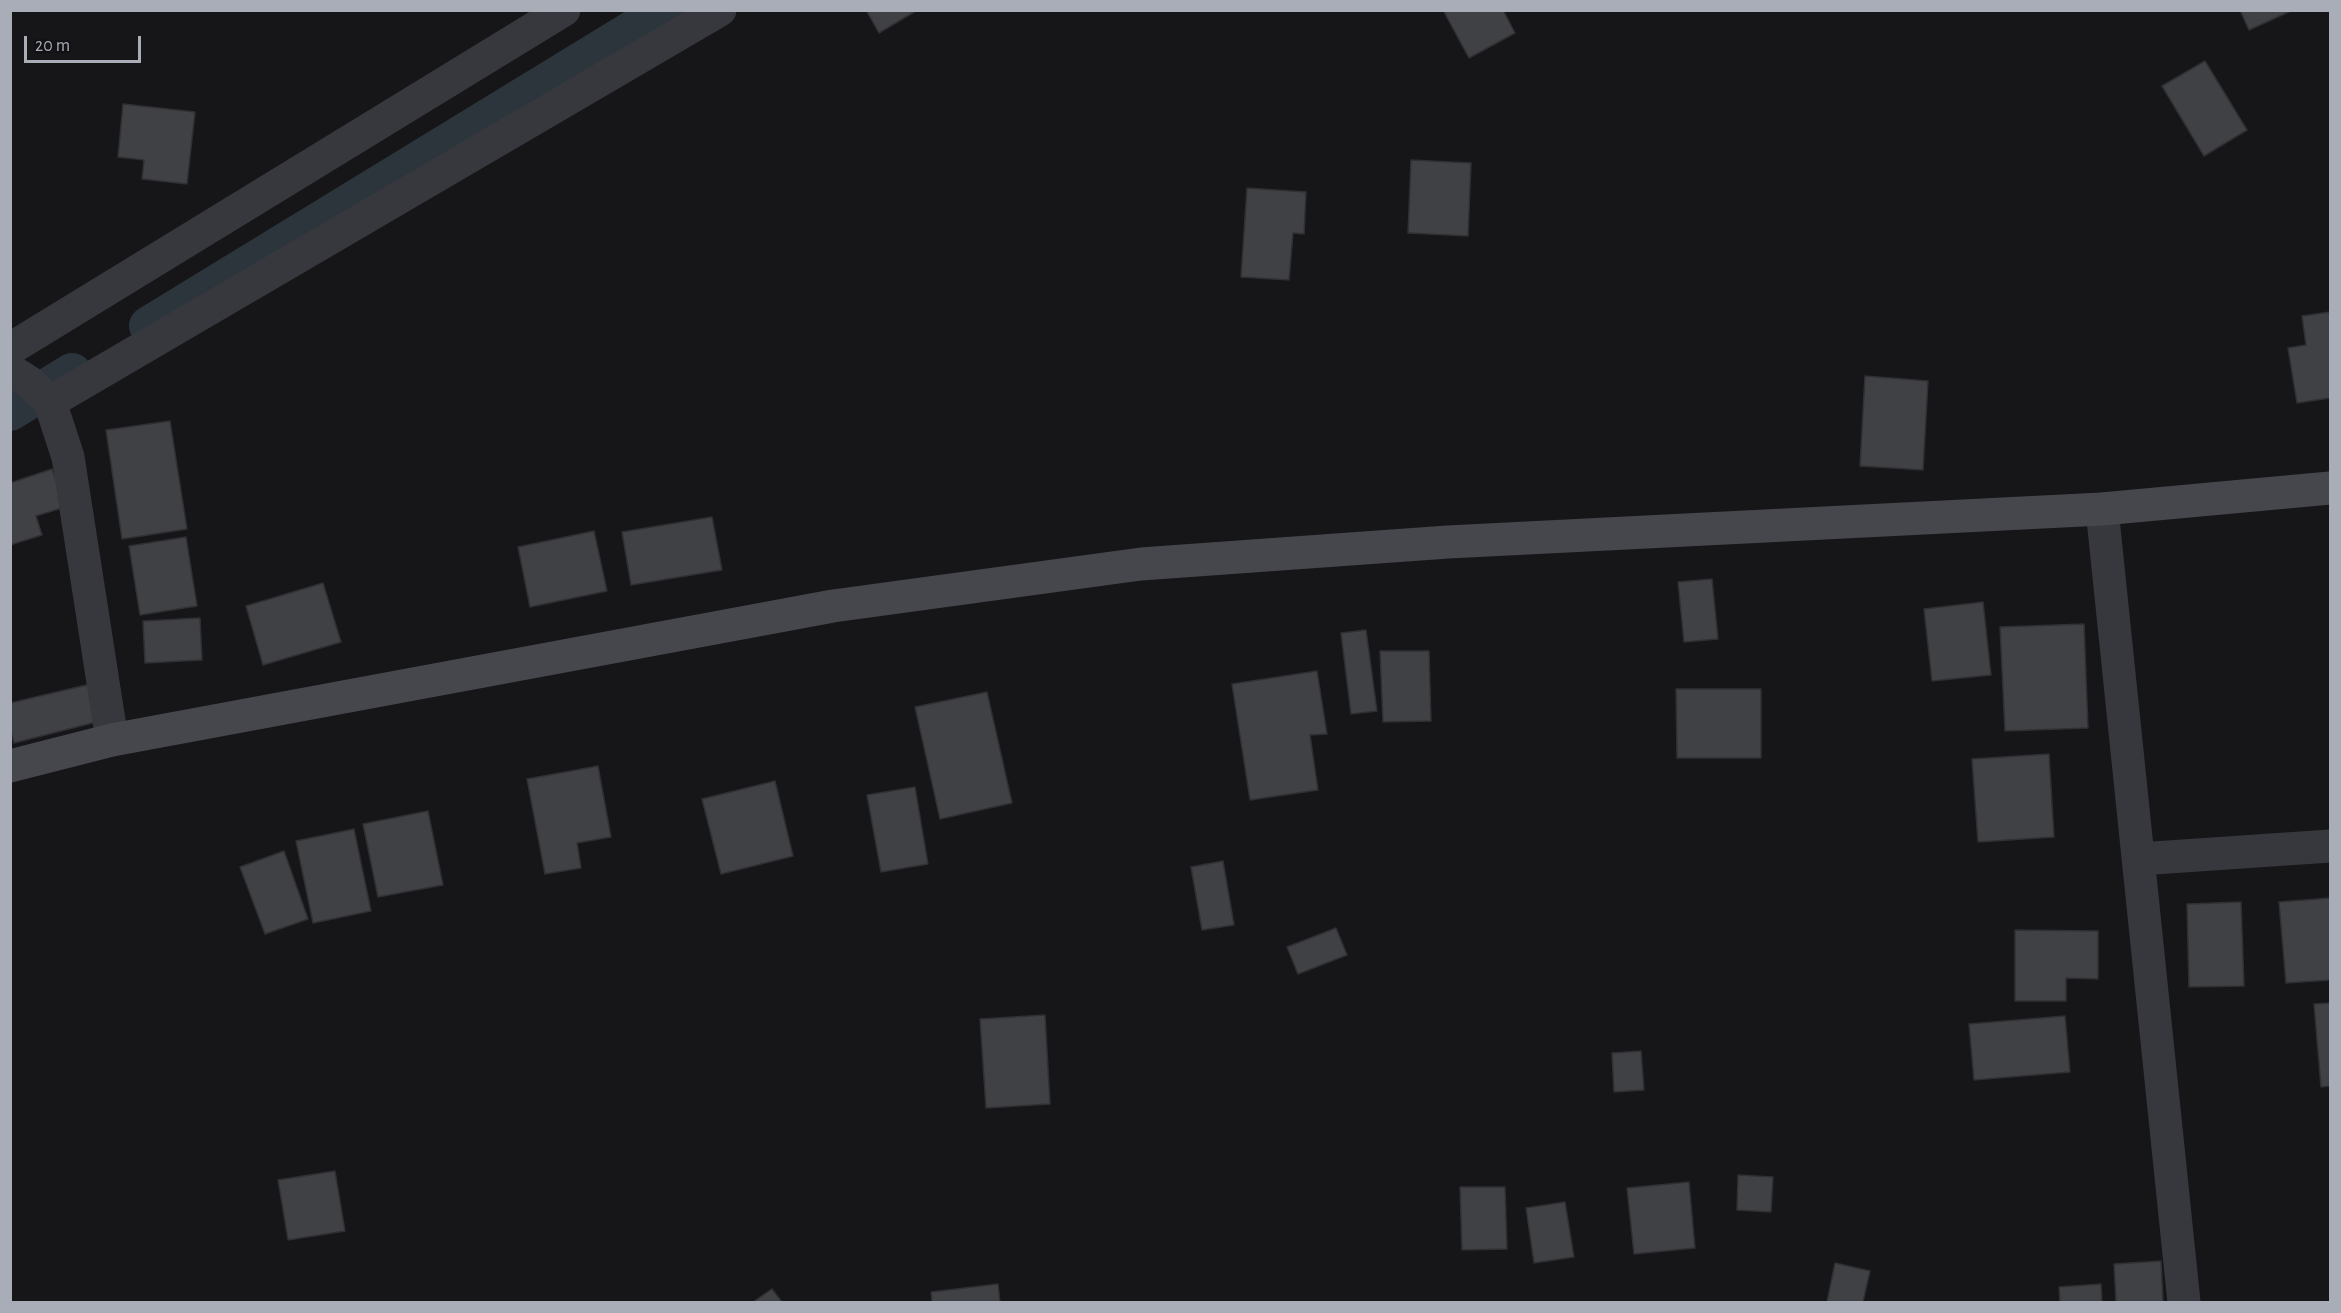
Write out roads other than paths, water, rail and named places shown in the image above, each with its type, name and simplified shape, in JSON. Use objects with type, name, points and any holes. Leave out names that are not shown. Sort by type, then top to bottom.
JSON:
[{"type":"main road","points":[[10,766],[112,740],[833,606],[1141,564],[1449,542],[2102,509],[2331,488]]},
{"type":"street","points":[[10,349],[564,10]]},
{"type":"street","points":[[112,740],[68,457],[34,388],[720,10]]},
{"type":"street","points":[[2102,509],[2184,1302]]},
{"type":"street","points":[[2139,859],[2331,846]]},
{"type":"waterway","points":[[149,326],[666,10]]},
{"type":"waterway","points":[[10,411],[72,373]]}]
